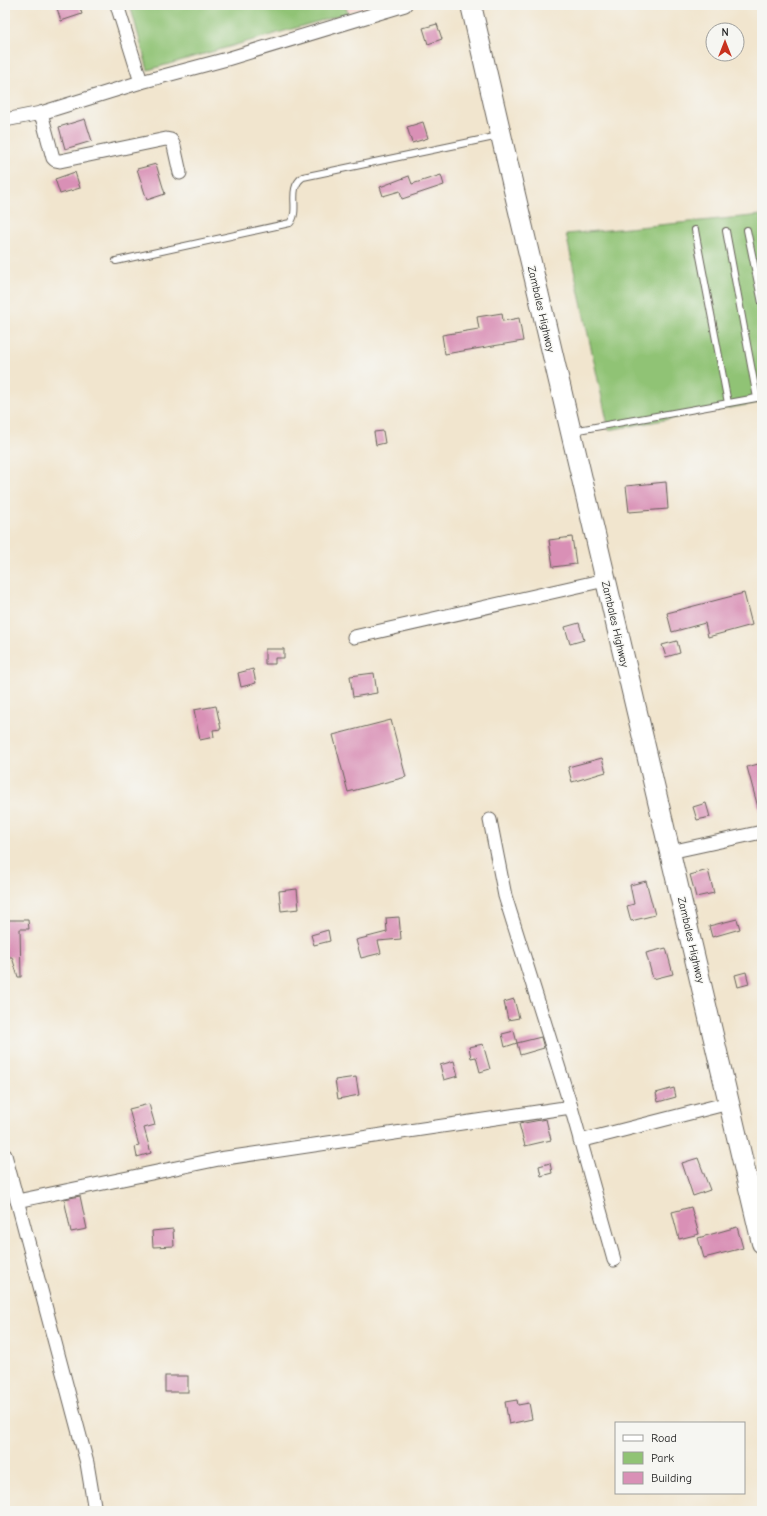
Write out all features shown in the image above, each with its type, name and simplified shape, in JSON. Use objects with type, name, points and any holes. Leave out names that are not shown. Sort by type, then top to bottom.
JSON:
[{"type":"main road","name":"Zambales Highway","points":[[471,5],[569,432],[762,1243]]},
{"type":"street","points":[[117,5],[141,82]]},
{"type":"street","points":[[5,120],[41,113],[141,82],[405,5]]},
{"type":"street","points":[[41,113],[53,158],[56,160],[60,161],[166,139],[171,140],[174,146],[180,173]]},
{"type":"street","points":[[354,637],[605,580]]},
{"type":"street","points":[[490,820],[505,896],[570,1107],[614,1260]]},
{"type":"street","points":[[670,852],[762,832]]},
{"type":"street","points":[[580,1141],[729,1103]]},
{"type":"street","points":[[17,1201],[219,1159],[570,1107]]},
{"type":"street","points":[[5,1155],[87,1463],[95,1511]]},
{"type":"lane","points":[[116,261],[290,223],[294,219],[295,186],[298,180],[303,177],[501,136]]},
{"type":"lane","points":[[696,230],[728,403]]},
{"type":"lane","points":[[747,230],[762,303]]},
{"type":"lane","points":[[569,432],[760,397],[726,231]]},
{"type":"shaded area","points":[[344,5],[375,5],[346,12]]},
{"type":"green space","points":[[130,5],[345,5],[348,13],[148,70]]},
{"type":"green space","points":[[762,215],[762,402],[609,430],[566,234]]},
{"type":"building","points":[[56,5],[79,5],[82,14],[61,21]]},
{"type":"building","points":[[437,24],[442,39],[428,44],[423,28]]},
{"type":"building","points":[[85,119],[92,141],[65,149],[59,127]]},
{"type":"building","points":[[423,122],[428,138],[412,143],[407,127]]},
{"type":"building","points":[[156,164],[165,194],[147,200],[137,169]]},
{"type":"building","points":[[75,172],[80,188],[60,194],[55,179]]},
{"type":"building","points":[[441,175],[444,185],[402,199],[400,191],[383,196],[380,187],[409,176],[412,184]]},
{"type":"building","points":[[502,313],[503,321],[519,318],[523,341],[445,354],[442,335],[479,329],[477,317]]},
{"type":"building","points":[[383,431],[385,443],[376,445],[374,432]]},
{"type":"building","points":[[666,482],[668,509],[629,512],[626,486]]},
{"type":"building","points":[[572,537],[576,564],[553,567],[549,540]]},
{"type":"building","points":[[744,593],[752,625],[708,637],[705,623],[672,632],[667,613]]},
{"type":"building","points":[[579,623],[584,640],[570,644],[565,627]]},
{"type":"building","points":[[677,641],[680,653],[666,657],[662,645]]},
{"type":"building","points":[[265,649],[284,649],[284,658],[275,658],[275,664],[265,664]]},
{"type":"building","points":[[253,669],[256,683],[241,687],[238,673]]},
{"type":"building","points":[[374,673],[377,693],[353,697],[350,676]]},
{"type":"building","points":[[216,706],[221,729],[213,730],[214,737],[200,740],[194,710]]},
{"type":"building","points":[[391,720],[406,777],[348,792],[333,735]]},
{"type":"building","points":[[602,758],[606,772],[572,782],[568,767]]},
{"type":"building","points":[[762,763],[762,811],[759,811],[747,767]]},
{"type":"building","points":[[706,803],[710,817],[697,820],[693,807]]},
{"type":"building","points":[[708,870],[714,893],[696,897],[690,875]]},
{"type":"building","points":[[646,881],[655,915],[631,921],[627,906],[634,904],[630,885]]},
{"type":"building","points":[[297,889],[299,909],[281,911],[279,891]]},
{"type":"building","points":[[399,917],[401,939],[378,941],[381,953],[361,958],[356,940],[387,932],[386,918]]},
{"type":"building","points":[[737,919],[740,929],[712,937],[709,926]]},
{"type":"building","points":[[5,920],[28,920],[29,929],[20,929],[21,977],[18,977],[12,957],[5,957]]},
{"type":"building","points":[[328,930],[330,941],[314,945],[311,935]]},
{"type":"building","points":[[666,948],[673,974],[653,979],[646,953]]},
{"type":"building","points":[[746,972],[749,984],[738,987],[735,975]]},
{"type":"building","points":[[514,999],[519,1018],[508,1020],[504,1002]]},
{"type":"building","points":[[514,1031],[517,1043],[505,1047],[502,1034]]},
{"type":"building","points":[[541,1037],[544,1048],[520,1055],[517,1043]]},
{"type":"building","points":[[483,1044],[490,1069],[480,1072],[476,1057],[471,1058],[469,1047]]},
{"type":"building","points":[[454,1061],[458,1076],[444,1080],[440,1065]]},
{"type":"building","points":[[356,1077],[359,1095],[338,1099],[335,1080]]},
{"type":"building","points":[[674,1088],[676,1097],[658,1102],[656,1093]]},
{"type":"building","points":[[149,1104],[155,1125],[144,1128],[151,1153],[137,1157],[135,1147],[139,1146],[129,1109]]},
{"type":"building","points":[[546,1119],[551,1140],[525,1146],[519,1124]]},
{"type":"building","points":[[698,1158],[710,1190],[693,1196],[682,1163]]},
{"type":"building","points":[[550,1163],[552,1173],[541,1176],[539,1166]]},
{"type":"building","points":[[80,1196],[87,1229],[71,1232],[64,1199]]},
{"type":"building","points":[[691,1207],[699,1234],[679,1239],[672,1212]]},
{"type":"building","points":[[737,1227],[743,1248],[704,1258],[698,1238]]},
{"type":"building","points":[[173,1229],[174,1246],[153,1247],[152,1231]]},
{"type":"building","points":[[165,1376],[188,1376],[188,1392],[165,1392]]},
{"type":"building","points":[[517,1400],[518,1405],[529,1403],[532,1419],[509,1424],[505,1402]]}]
